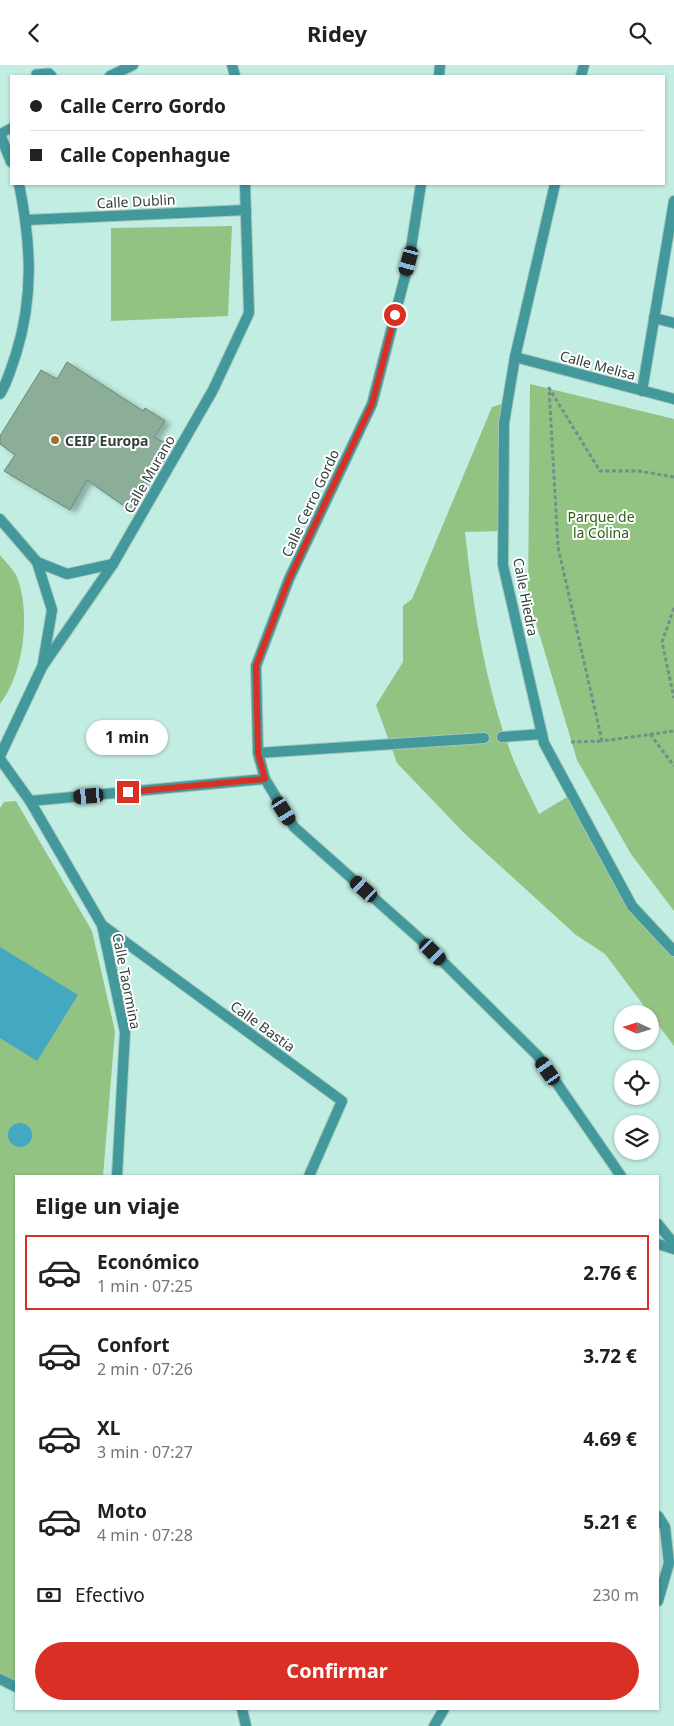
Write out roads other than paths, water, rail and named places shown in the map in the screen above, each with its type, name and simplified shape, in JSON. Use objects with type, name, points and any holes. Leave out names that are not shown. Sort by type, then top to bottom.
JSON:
[{"type":"street","points":[[112,75],[133,65]]},
{"type":"street","points":[[0,134],[10,159]]},
{"type":"street","points":[[0,393],[25,323],[30,271],[26,220],[19,185]]},
{"type":"street","name":"Calle Murano","points":[[0,758],[42,667],[113,564],[213,390],[249,313],[244,185]]},
{"type":"street","name":"Calle Cerro Gordo","points":[[421,185],[409,261],[372,404],[289,579],[256,666],[258,753],[265,779],[294,827],[420,939],[538,1056],[620,1175]]},
{"type":"street","name":"Calle Hiedra","points":[[555,185],[515,357],[504,423],[503,565],[544,743],[632,906],[674,951]]},
{"type":"street","points":[[642,391],[674,201]]},
{"type":"street","name":"Calle Dublin","points":[[26,220],[246,210]]},
{"type":"street","points":[[654,318],[674,323]]},
{"type":"street","name":"Calle Melisa","points":[[515,357],[674,399]]},
{"type":"street","points":[[0,519],[37,562],[52,610],[42,667]]},
{"type":"street","points":[[37,562],[67,574],[113,564]]},
{"type":"street","points":[[502,737],[542,734]]},
{"type":"street","points":[[258,753],[484,738]]},
{"type":"street","name":"Calle Taormina","points":[[0,758],[30,801],[102,925],[125,1032],[117,1175]]},
{"type":"street","points":[[30,801],[265,779]]},
{"type":"street","name":"Calle Bastia","points":[[102,925],[342,1101],[309,1175]]},
{"type":"street","points":[[659,1225],[674,1244]]},
{"type":"street","points":[[659,1245],[674,1249]]},
{"type":"street","points":[[659,1518],[665,1527],[669,1563],[659,1598]]},
{"type":"street","points":[[0,1679],[15,1686]]},
{"type":"street","points":[[242,1710],[246,1726]]},
{"type":"street","points":[[434,1726],[443,1710]]},
{"type":"lane","points":[[36,74],[49,73],[51,75]]},
{"type":"water","points":[[0,947],[78,995],[37,1061],[0,1038]]},
{"type":"water","points":[[20,1123],[25,1124],[31,1130],[31,1140],[25,1146],[20,1147],[15,1146],[9,1140],[8,1135],[9,1130],[15,1124]]},
{"type":"place","name":"CEIP Europa","points":[[55,440]]},
{"type":"park label","name":"Parque de la Colina","points":[[601,524]]}]
